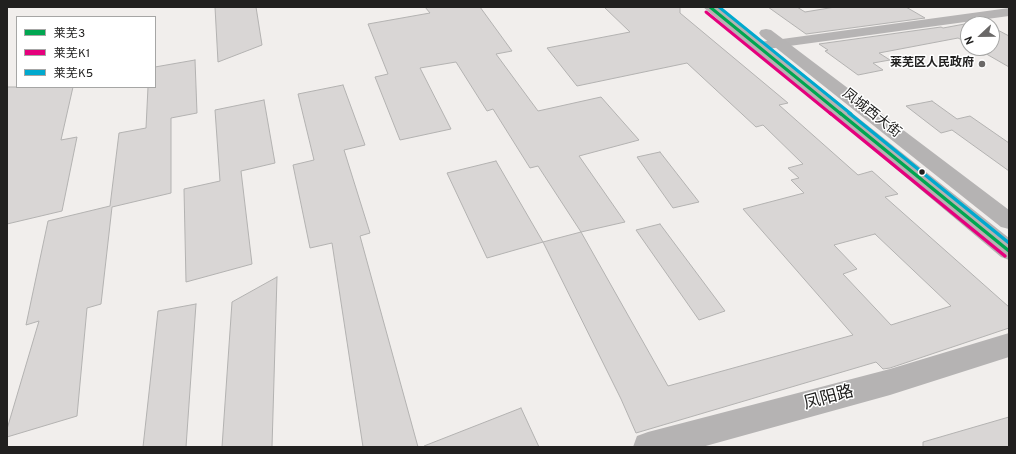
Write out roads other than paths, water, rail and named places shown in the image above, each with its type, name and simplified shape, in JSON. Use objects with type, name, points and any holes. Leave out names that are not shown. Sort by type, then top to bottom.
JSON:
[{"type":"main road","name":"凤城西大街","points":[[710,7],[760,46],[1009,252]]},
{"type":"main road","name":"凤城西大街","points":[[732,7],[1009,221]]},
{"type":"main road","name":"凤阳路","points":[[648,447],[890,382],[1009,344]]},
{"type":"street","points":[[760,46],[1009,12]]},
{"type":"place","name":"莱芜区人民政府","points":[[982,64]]}]
